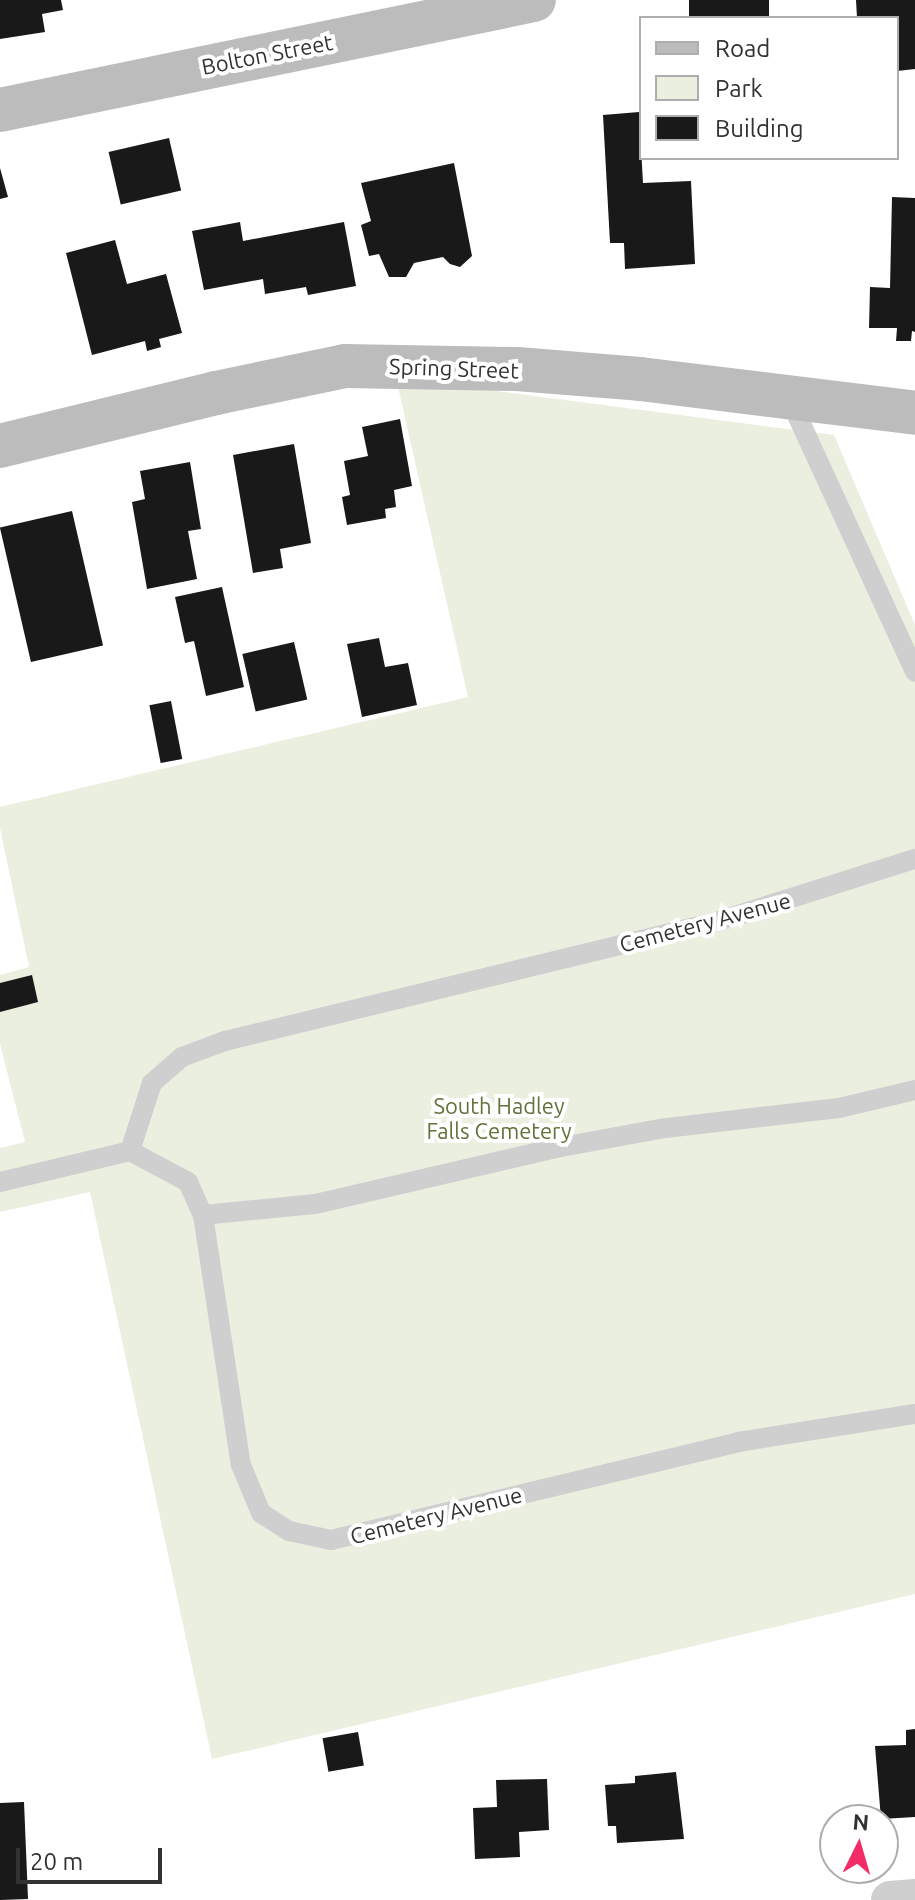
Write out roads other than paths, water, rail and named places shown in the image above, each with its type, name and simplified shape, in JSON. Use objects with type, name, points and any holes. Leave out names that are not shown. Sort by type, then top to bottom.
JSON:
[{"type":"street","name":"Bolton Street","points":[[0,110],[534,0]]},
{"type":"street","name":"Spring Street","points":[[0,446],[216,393],[345,366],[517,369],[640,379],[790,400],[915,413]]},
{"type":"street","points":[[890,1900],[915,1898]]},
{"type":"lane","points":[[790,400],[915,672]]},
{"type":"lane","name":"Cemetery Avenue","points":[[915,859],[719,921],[225,1041],[182,1057],[152,1083],[130,1151],[188,1182],[203,1215],[241,1465],[261,1513],[289,1531],[331,1540],[738,1442],[915,1414]]},
{"type":"lane","points":[[203,1215],[315,1204],[556,1148],[665,1128],[839,1108],[915,1090]]},
{"type":"lane","points":[[0,1182],[130,1151]]},
{"type":"park label","name":"South Hadley Falls Cemetery","points":[[499,1118]]}]
